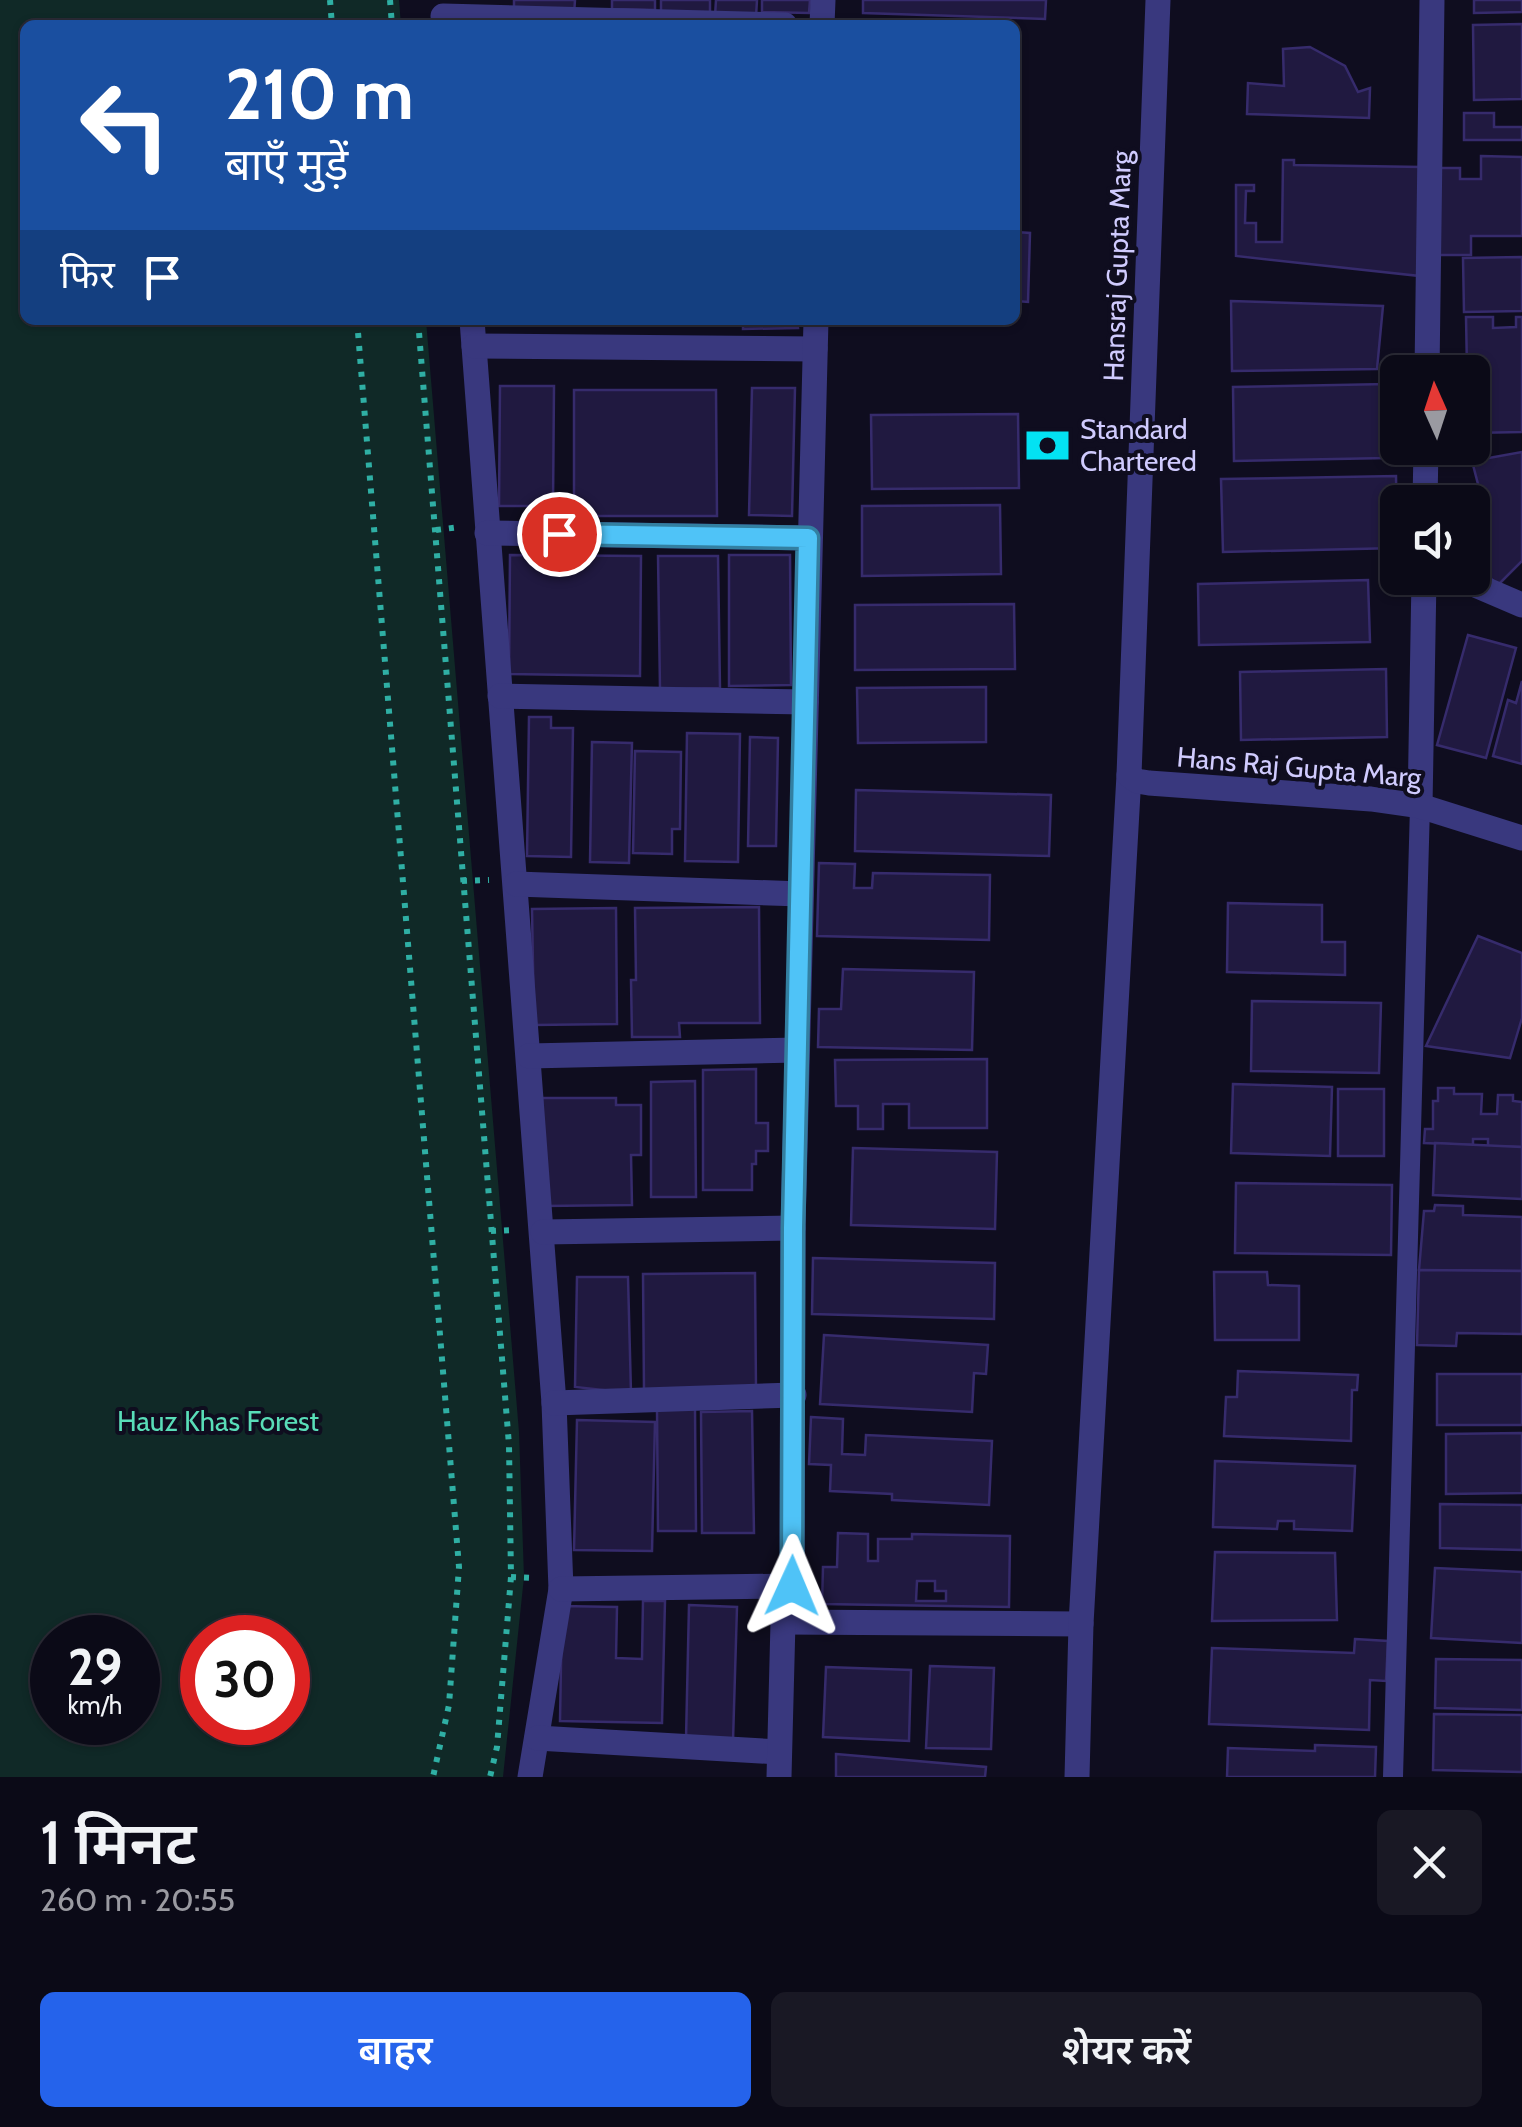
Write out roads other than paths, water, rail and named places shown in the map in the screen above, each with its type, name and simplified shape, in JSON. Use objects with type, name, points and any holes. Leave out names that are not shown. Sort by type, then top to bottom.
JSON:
[{"type":"street","name":"Hansraj Gupta Marg","points":[[1077,1777],[1081,1624],[1129,775],[1158,0]]},
{"type":"street","points":[[1427,355],[1432,0]]},
{"type":"street","points":[[442,14],[629,20]]},
{"type":"street","points":[[537,1738],[779,1764],[783,1622],[792,1586],[793,1228],[816,325]]},
{"type":"street","points":[[530,1777],[561,1589],[554,1403],[473,333],[815,349]]},
{"type":"street","points":[[487,533],[808,538]]},
{"type":"street","points":[[1490,591],[1522,605]]},
{"type":"street","points":[[1420,806],[1424,595]]},
{"type":"street","points":[[500,696],[806,702]]},
{"type":"street","name":"Hans Raj Gupta Marg","points":[[1129,775],[1149,784],[1371,799],[1420,806],[1522,838]]},
{"type":"street","points":[[516,884],[801,894]]},
{"type":"street","points":[[529,1056],[798,1050]]},
{"type":"street","points":[[543,1232],[793,1228]]},
{"type":"street","points":[[554,1403],[794,1394]]},
{"type":"street","points":[[561,1589],[792,1586]]},
{"type":"street","points":[[783,1622],[1081,1624]]},
{"type":"lane","points":[[1393,1777],[1420,806]]},
{"type":"place","name":"Standard Chartered","points":[[1047,445]]},
{"type":"park label","name":"Hauz Khas Forest","points":[[218,1421]]}]
